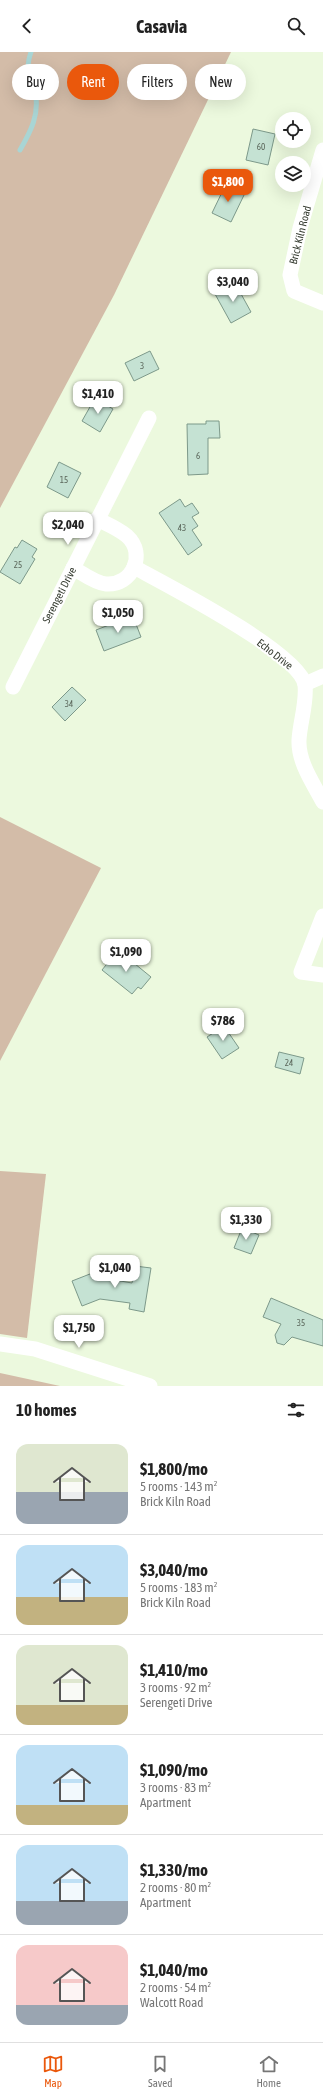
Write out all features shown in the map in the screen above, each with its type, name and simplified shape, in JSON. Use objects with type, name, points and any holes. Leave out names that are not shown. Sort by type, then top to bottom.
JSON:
[{"type":"street","name":"Brick Kiln Road","points":[[323,150],[300,228],[290,276],[294,291],[323,303]]},
{"type":"street","name":"Serengeti Drive","points":[[13,687],[149,418]]},
{"type":"street","points":[[73,568],[105,584],[115,583],[125,579],[134,567],[136,552],[133,542],[127,536],[97,519]]},
{"type":"street","name":"Echo Drive","points":[[134,567],[234,623],[290,663],[305,684]]},
{"type":"street","points":[[323,676],[305,684],[305,698],[299,741],[301,753],[309,776],[323,802]]},
{"type":"street","points":[[323,916],[301,972],[323,975]]},
{"type":"street","points":[[0,1344],[35,1349],[150,1386]]},
{"type":"shaded area","points":[[0,52],[231,52],[225,64],[195,64],[195,100],[208,100],[114,295],[0,508]]},
{"type":"shaded area","points":[[0,817],[101,868],[0,1061]]},
{"type":"shaded area","points":[[0,1171],[46,1174],[27,1338],[0,1334]]},
{"type":"shaded area","points":[[0,1373],[60,1386],[0,1386]]},
{"type":"building","points":[[253,129],[275,134],[268,165],[246,160]]},
{"type":"building","points":[[226,184],[245,193],[231,222],[212,213]]},
{"type":"building","points":[[235,283],[251,312],[231,323],[215,294]]},
{"type":"building","points":[[150,351],[159,369],[134,381],[125,363]]},
{"type":"building","points":[[95,398],[113,409],[100,432],[82,421]]},
{"type":"building","points":[[206,421],[219,421],[220,438],[208,438],[208,474],[188,475],[187,424],[206,424]]},
{"type":"building","points":[[59,462],[81,473],[68,498],[47,487]]},
{"type":"building","points":[[180,499],[185,507],[192,503],[199,513],[192,517],[198,526],[192,530],[202,545],[188,555],[159,513]]},
{"type":"building","points":[[22,540],[37,549],[32,557],[35,559],[20,584],[0,572],[15,547],[17,548]]},
{"type":"building","points":[[134,619],[141,637],[104,651],[96,630],[122,620],[123,623]]},
{"type":"building","points":[[72,687],[86,700],[65,721],[52,707]]},
{"type":"building","points":[[118,950],[151,977],[141,989],[138,987],[132,994],[102,970]]},
{"type":"building","points":[[224,1026],[239,1048],[222,1059],[207,1037]]},
{"type":"building","points":[[279,1052],[304,1058],[300,1074],[275,1067]]},
{"type":"building","points":[[242,1228],[259,1235],[251,1254],[234,1248]]},
{"type":"building","points":[[135,1266],[151,1268],[144,1312],[129,1309],[130,1303],[100,1299],[82,1306],[72,1281],[95,1272],[97,1277],[132,1283]]},
{"type":"building","points":[[271,1298],[323,1320],[323,1346],[292,1337],[284,1345],[277,1343],[275,1335],[281,1324],[263,1317]]},
{"type":"waterway","points":[[20,150],[34,122],[36,107],[34,85],[28,69],[31,52]]}]
